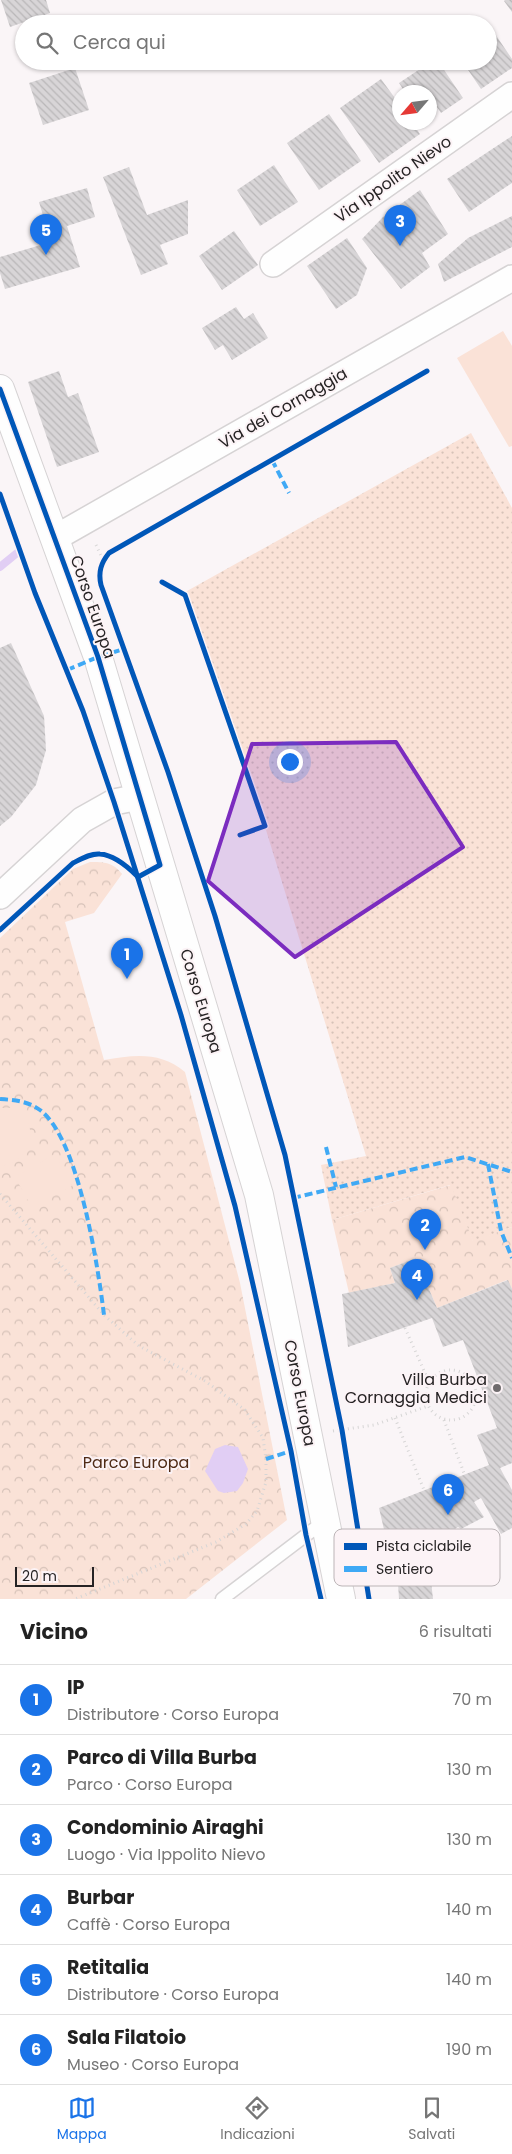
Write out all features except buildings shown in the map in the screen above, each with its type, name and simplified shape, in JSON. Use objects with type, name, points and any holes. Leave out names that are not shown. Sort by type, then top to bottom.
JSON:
[{"type":"main road","name":"Corso Europa","points":[[0,389],[98,657],[259,1195],[334,1562]]},
{"type":"main road","name":"Corso Europa","points":[[339,1586],[341,1599]]},
{"type":"street","name":"Via Ippolito Nievo","points":[[273,264],[512,95]]},
{"type":"street","name":"Via dei Cornaggia","points":[[55,538],[512,278]]},
{"type":"street","points":[[0,896],[82,820],[114,802],[139,797]]},
{"type":"lane","points":[[222,1599],[326,1520]]},
{"type":"path","points":[[100,570],[103,560],[109,553]]},
{"type":"path","points":[[0,1194],[104,1316],[139,1346],[206,1381],[245,1410],[263,1438],[266,1482],[257,1511],[246,1524],[216,1542],[76,1599]]},
{"type":"path","points":[[406,1328],[429,1382]]},
{"type":"path","points":[[444,1420],[461,1418],[468,1414],[476,1399],[476,1390],[467,1375],[459,1371],[442,1371],[429,1382],[425,1394],[428,1406],[432,1412],[444,1420],[464,1473]]},
{"type":"path","points":[[308,1434],[374,1426],[428,1406]]},
{"type":"path","points":[[395,1418],[424,1490]]},
{"type":"path","points":[[340,1421],[344,1439]]},
{"type":"highlighted area","points":[[396,742],[463,847],[295,957],[208,881],[252,744]]},
{"type":"green space","points":[[503,331],[512,346],[512,446],[509,447],[457,358]]},
{"type":"green space","points":[[471,433],[512,508],[512,1227],[473,1242],[450,1185],[332,1220],[321,1165],[366,1156],[266,830],[185,599],[187,591]]},
{"type":"green space","name":"Parco Europa","points":[[90,862],[108,864],[115,867],[122,874],[94,913],[65,922],[104,1060],[146,1056],[176,1065],[185,1072],[240,1283],[287,1520],[186,1599],[0,1599],[0,938],[73,869]]},
{"type":"green space","points":[[0,1108],[18,1108],[25,1116],[29,1125],[30,1135],[29,1143],[19,1158],[0,1166]]},
{"type":"green space","points":[[55,1154],[72,1186],[32,1208],[15,1177]]},
{"type":"green space","points":[[451,1185],[473,1241],[512,1227],[512,1289],[507,1280],[437,1308],[416,1258],[390,1268],[395,1283],[349,1293],[332,1220]]},
{"type":"shaded area","points":[[225,1445],[238,1447],[248,1469],[243,1483],[237,1491],[224,1493],[218,1491],[205,1471],[215,1449]]},
{"type":"waterway","points":[[0,567],[17,553]]},
{"type":"marked path","points":[[272,460],[289,493]]},
{"type":"marked path","points":[[67,670],[124,649]]},
{"type":"marked path","points":[[0,1099],[26,1103],[40,1110],[54,1125],[66,1148],[84,1205],[97,1267],[104,1315]]},
{"type":"marked path","points":[[326,1147],[336,1187]]},
{"type":"marked path","points":[[293,1198],[465,1157],[512,1172]]},
{"type":"marked path","points":[[488,1164],[501,1231],[512,1258]]},
{"type":"marked path","points":[[266,1459],[291,1451]]},
{"type":"cycle path","points":[[358,1529],[342,1430],[285,1155],[215,916],[168,772],[101,585],[100,572],[102,564],[109,553],[427,371]]},
{"type":"cycle path","points":[[0,389],[98,657],[160,865],[138,877]]},
{"type":"cycle path","points":[[0,494],[35,593],[83,711],[114,802],[181,1015],[235,1206],[291,1451],[306,1535],[321,1599]]},
{"type":"cycle path","points":[[162,582],[185,595],[265,826],[240,835]]},
{"type":"cycle path","points":[[0,930],[73,863],[93,854],[105,855],[115,859],[137,876]]},
{"type":"cycle path","points":[[367,1586],[369,1599]]},
{"type":"place","name":"Condominio Airaghi","points":[[400,246]]},
{"type":"place","name":"Retitalia","points":[[46,255]]},
{"type":"place","name":"IP","points":[[127,979]]},
{"type":"place","name":"Parco di Villa Burba","points":[[425,1250]]},
{"type":"place","name":"Burbar","points":[[417,1300]]},
{"type":"place","name":"Villa Burba Cornaggia Medici","points":[[497,1388]]},
{"type":"place","name":"Sala Filatoio","points":[[448,1515]]}]
